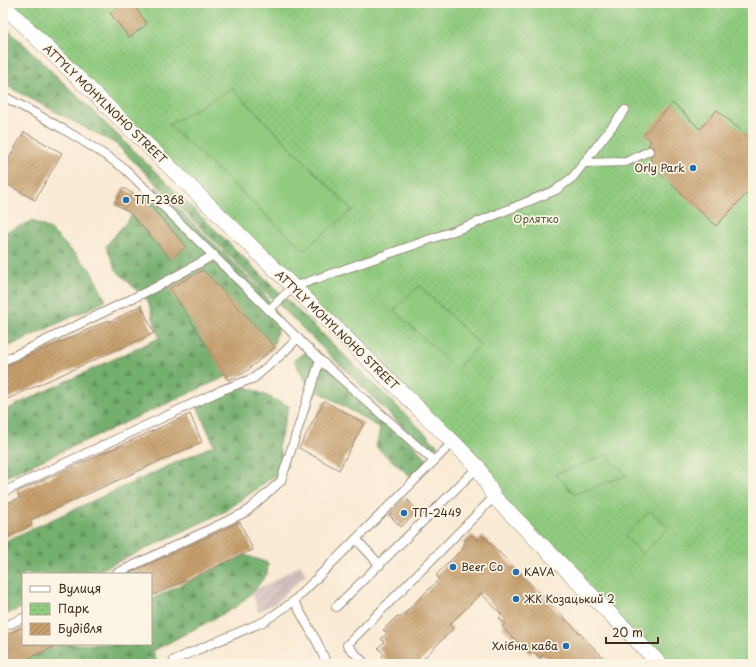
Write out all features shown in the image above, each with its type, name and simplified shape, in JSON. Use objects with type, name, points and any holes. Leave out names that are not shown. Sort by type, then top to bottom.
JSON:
[{"type":"street","name":"ATTYLY MOHYLNOHO STREET","points":[[3,5],[478,467],[494,497],[660,664]]},
{"type":"lane","points":[[3,96],[75,135],[98,149],[125,169],[320,360],[434,461]]},
{"type":"lane","points":[[269,310],[293,287],[414,246],[556,190],[573,177],[625,110]]},
{"type":"lane","points":[[584,163],[626,162],[649,151]]},
{"type":"lane","points":[[3,361],[156,286],[214,255]]},
{"type":"lane","points":[[3,492],[222,390],[254,378],[298,338]]},
{"type":"lane","points":[[117,573],[246,512],[281,481],[320,360]]},
{"type":"lane","points":[[174,660],[265,621],[294,601],[453,442]]},
{"type":"lane","points":[[336,607],[478,467]]},
{"type":"lane","points":[[365,664],[347,646],[494,497]]},
{"type":"lane","points":[[356,540],[380,565]]},
{"type":"lane","points":[[294,601],[317,642],[327,664]]},
{"type":"lane","points":[[3,627],[22,618]]},
{"type":"shaded area","points":[[300,565],[306,574],[275,603],[258,612],[251,590],[267,585]]},
{"type":"green space","name":"Орлятко","points":[[5,3],[753,3],[753,664],[663,664],[495,496],[479,466]]},
{"type":"green space","points":[[3,24],[438,446],[430,454],[116,144],[3,84]]},
{"type":"green space","points":[[232,88],[352,210],[304,250],[169,125]]},
{"type":"green space","points":[[156,187],[264,293],[281,320],[274,343],[245,368],[3,478],[3,411],[159,338],[148,301],[116,270],[106,246]]},
{"type":"green space","points":[[32,221],[50,229],[90,269],[106,301],[3,349],[3,233]]},
{"type":"green space","points":[[419,286],[480,344],[456,369],[394,310]]},
{"type":"green space","points":[[317,350],[428,460],[429,467],[410,476],[376,447],[380,428],[318,391],[314,397],[294,360],[302,354]]},
{"type":"green space","points":[[236,382],[289,406],[278,447],[288,466],[226,511],[94,573],[22,573],[22,607],[3,616],[3,542],[214,445],[197,406]]},
{"type":"green space","points":[[606,455],[627,475],[575,494],[555,474]]},
{"type":"green space","points":[[650,511],[668,528],[643,554],[625,536]]},
{"type":"green space","points":[[245,555],[268,563],[267,574],[253,592],[236,607],[153,651],[158,664],[16,664],[56,645],[152,645],[152,599]]},
{"type":"building","points":[[123,3],[132,3],[147,24],[129,38],[110,13]]},
{"type":"building","points":[[673,103],[700,129],[717,110],[753,141],[753,187],[716,226],[653,167],[650,156],[654,154],[654,149],[652,146],[648,146],[651,141],[644,134]]},
{"type":"building","points":[[24,132],[62,153],[35,200],[3,182],[3,169]]},
{"type":"building","points":[[123,188],[146,201],[186,246],[171,259],[129,212],[115,204]]},
{"type":"building","points":[[203,270],[275,347],[244,373],[228,380],[170,288]]},
{"type":"building","points":[[141,305],[154,333],[3,401],[3,368],[109,320],[110,322]]},
{"type":"building","points":[[324,401],[364,423],[339,470],[299,448]]},
{"type":"building","points":[[190,414],[202,442],[30,520],[32,525],[3,539],[3,505],[20,498],[17,492]]},
{"type":"building","name":"ТП-2449","points":[[406,498],[418,511],[401,527],[389,515]]},
{"type":"building","points":[[240,522],[253,550],[152,596],[152,573],[130,573]]},
{"type":"building","name":"ЖК Козацький 2","points":[[472,535],[478,541],[483,536],[610,664],[552,664],[543,655],[540,658],[533,651],[530,654],[502,627],[505,624],[499,618],[502,615],[481,593],[449,625],[453,629],[418,664],[389,664],[382,656],[384,654],[378,648],[384,642],[381,639],[387,633],[383,630],[397,616],[400,618],[439,579],[436,575],[464,547],[464,542]]},
{"type":"building","points":[[22,627],[22,645],[58,645],[16,664],[3,664],[3,636]]},
{"type":"place","name":"Orly Park","points":[[693,168]]},
{"type":"place","name":"ТП-2368","points":[[126,200]]},
{"type":"place","name":"ТП-2449","points":[[404,513]]},
{"type":"place","name":"Beer Co","points":[[453,567]]},
{"type":"place","name":"KAVA","points":[[516,572]]},
{"type":"place","name":"ЖК Козацький 2","points":[[516,599]]},
{"type":"place","name":"Хлібна кава","points":[[566,646]]}]
